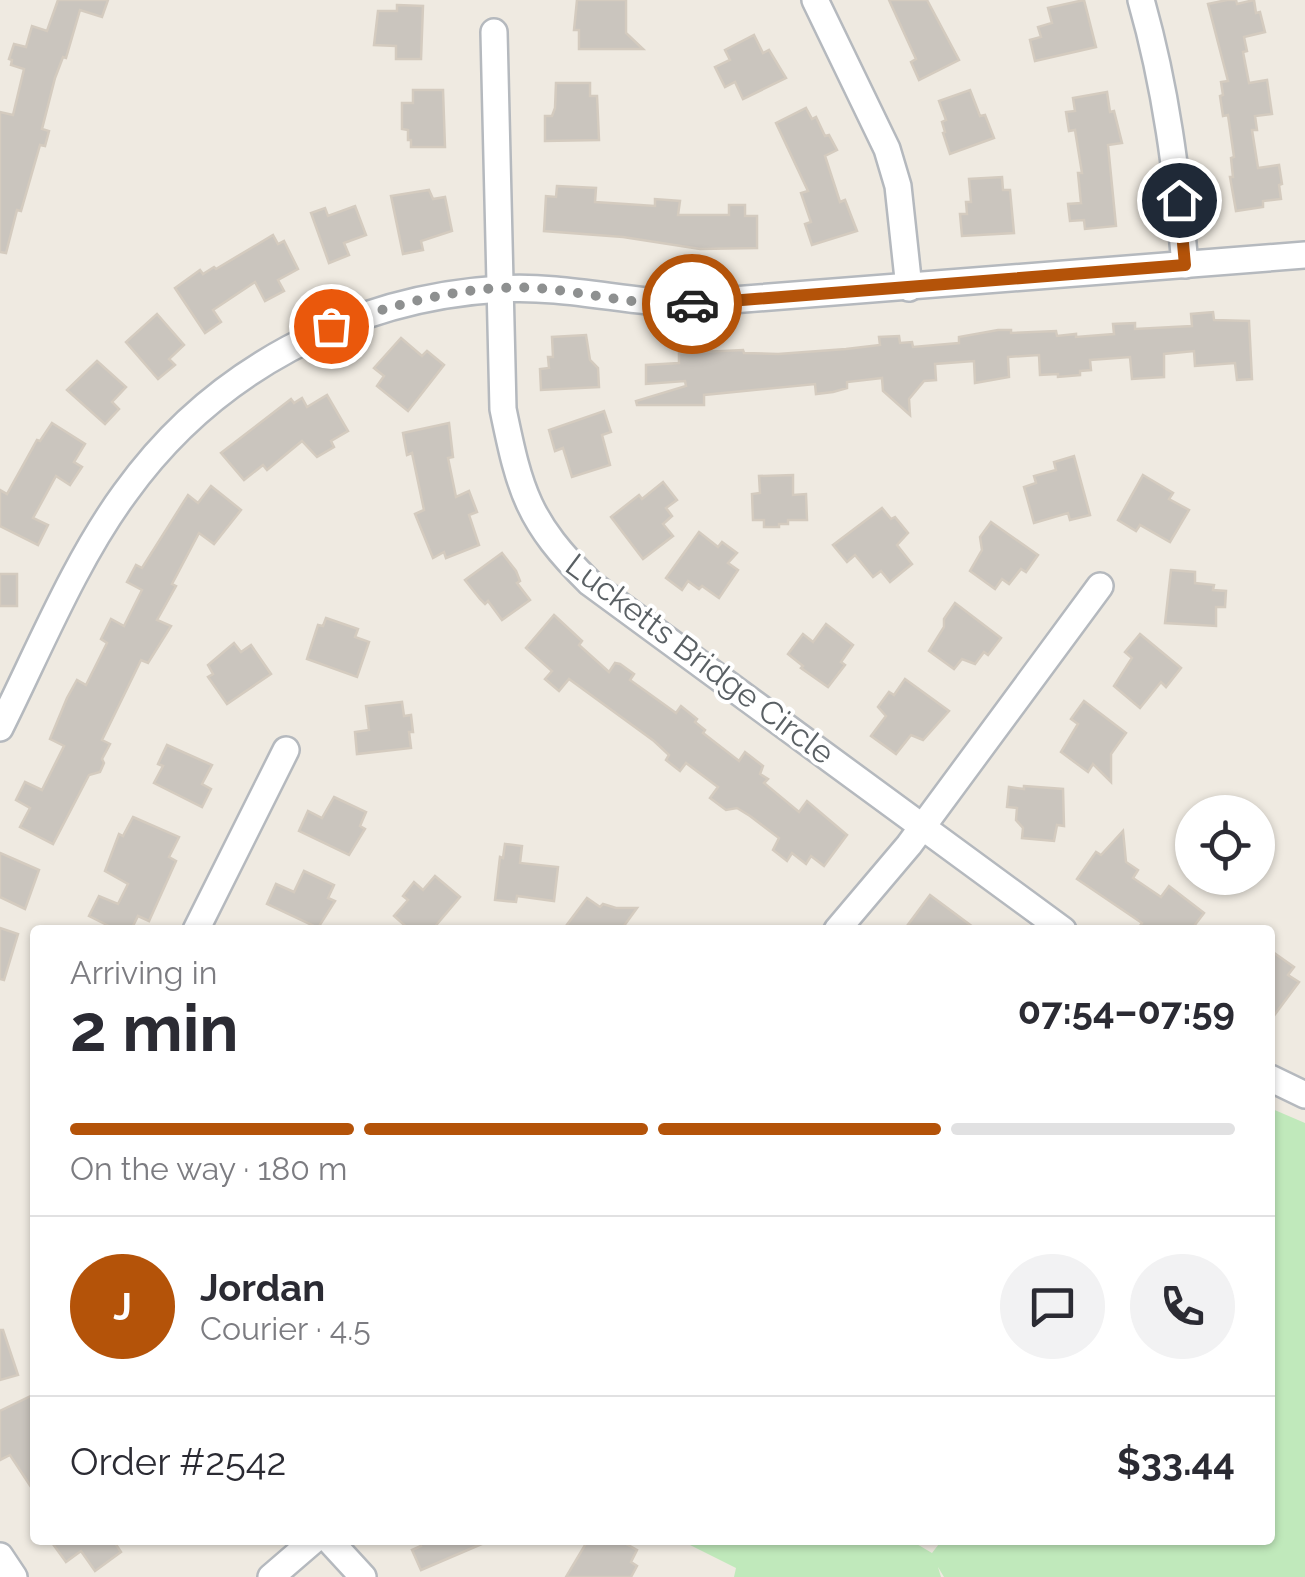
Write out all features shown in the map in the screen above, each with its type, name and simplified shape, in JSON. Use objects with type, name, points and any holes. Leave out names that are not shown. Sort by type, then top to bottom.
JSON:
[{"type":"street","points":[[815,0],[886,149],[898,186],[909,288]]},
{"type":"street","points":[[1141,0],[1164,92],[1185,265]]},
{"type":"street","name":"Lucketts Bridge Circle","points":[[494,32],[502,408],[515,468],[537,524],[590,583],[1056,925]]},
{"type":"street","points":[[3,714],[97,536],[154,456],[198,412],[253,369],[331,326],[435,296],[498,289],[534,288],[634,302],[681,304],[1305,256]]},
{"type":"street","points":[[842,925],[880,883],[1100,586]]},
{"type":"street","points":[[198,925],[286,750]]},
{"type":"street","points":[[1275,1080],[1305,1095]]},
{"type":"street","points":[[272,1577],[308,1545]]},
{"type":"street","points":[[334,1545],[363,1577]]},
{"type":"street","points":[[0,1556],[14,1577]]},
{"type":"green space","points":[[1275,1110],[1305,1123],[1305,1577],[944,1577],[938,1567],[941,1577],[734,1577],[736,1568],[690,1545],[918,1545],[932,1553],[938,1545],[1275,1545]]},
{"type":"building","points":[[58,0],[108,0],[102,17],[80,10],[66,58],[63,57],[55,78],[42,129],[49,131],[45,146],[40,145],[6,253],[0,252],[0,112],[13,115],[24,69],[11,65],[9,59],[14,44],[26,47],[32,26],[47,31]]},
{"type":"building","points":[[577,0],[626,0],[626,33],[643,49],[579,49],[579,30],[574,30]]},
{"type":"building","points":[[889,0],[927,0],[959,60],[919,80],[911,62],[916,59]]},
{"type":"building","points":[[1084,0],[1096,47],[1035,61],[1030,40],[1041,37],[1038,27],[1052,23],[1048,8]]},
{"type":"building","points":[[1236,0],[1237,4],[1254,0],[1256,13],[1260,12],[1265,32],[1244,37],[1247,51],[1243,52],[1249,83],[1267,80],[1272,114],[1255,116],[1257,130],[1252,130],[1258,168],[1279,165],[1282,184],[1281,199],[1263,201],[1263,207],[1236,211],[1230,177],[1234,157],[1228,115],[1223,116],[1220,96],[1221,82],[1228,81],[1208,4]]},
{"type":"building","points":[[397,5],[423,6],[421,59],[396,59],[396,46],[374,45],[378,11],[397,11]]},
{"type":"building","points":[[754,35],[763,53],[769,50],[786,78],[743,99],[735,82],[725,87],[715,67],[730,60],[725,50]]},
{"type":"building","points":[[556,83],[590,83],[590,96],[597,96],[599,140],[545,141],[545,116],[552,116],[555,108]]},
{"type":"building","points":[[413,90],[443,90],[445,147],[411,147],[408,130],[402,129],[402,103],[413,103]]},
{"type":"building","points":[[970,90],[994,138],[950,154],[939,101]]},
{"type":"building","points":[[1107,92],[1122,143],[1108,145],[1116,226],[1085,229],[1084,220],[1070,221],[1068,204],[1081,203],[1078,173],[1082,173],[1075,130],[1069,131],[1066,112],[1075,111],[1073,98]]},
{"type":"building","points":[[806,108],[837,150],[825,156],[840,202],[845,200],[857,231],[812,245],[805,224],[811,222],[801,193],[808,191],[776,123]]},
{"type":"building","points":[[1002,177],[1003,190],[1010,190],[1014,233],[962,236],[960,214],[967,214],[966,202],[971,202],[969,179]]},
{"type":"building","points":[[557,186],[596,188],[595,202],[655,206],[655,199],[680,201],[678,215],[729,215],[729,205],[745,205],[745,216],[757,216],[757,248],[700,249],[623,237],[544,231],[546,196],[556,197]]},
{"type":"building","points":[[429,190],[433,199],[445,197],[452,231],[421,241],[423,250],[403,254],[391,196]]},
{"type":"building","points":[[355,206],[366,235],[344,243],[349,255],[329,263],[311,213],[325,208],[328,216]]},
{"type":"building","points":[[273,235],[278,244],[284,241],[298,269],[278,280],[284,291],[265,301],[255,282],[213,310],[221,322],[205,333],[175,288],[200,270],[203,274],[216,269]]},
{"type":"building","points":[[1213,312],[1214,320],[1249,321],[1252,379],[1237,380],[1235,363],[1195,366],[1194,351],[1164,354],[1164,377],[1132,379],[1130,357],[1090,360],[1091,370],[1058,377],[1040,375],[1039,355],[1008,357],[1009,377],[975,383],[974,361],[935,364],[936,380],[924,381],[909,399],[910,415],[883,391],[882,378],[847,382],[847,388],[816,394],[815,384],[704,395],[704,405],[637,405],[636,401],[686,386],[685,381],[646,384],[646,365],[679,363],[679,353],[743,350],[778,354],[846,349],[880,345],[879,337],[899,336],[900,343],[912,342],[913,347],[959,343],[959,337],[998,330],[1056,331],[1057,336],[1076,337],[1114,334],[1113,324],[1135,323],[1135,329],[1192,326],[1191,314]]},
{"type":"building","points":[[157,314],[184,345],[169,359],[175,365],[158,379],[126,342]]},
{"type":"building","points":[[586,335],[590,360],[598,368],[599,387],[541,390],[540,369],[549,368],[552,337]]},
{"type":"building","points":[[401,338],[422,356],[427,351],[444,365],[408,411],[377,386],[384,376],[374,368]]},
{"type":"building","points":[[97,361],[126,387],[112,402],[119,409],[105,424],[67,390]]},
{"type":"building","points":[[327,395],[348,431],[331,441],[334,447],[317,457],[302,441],[267,470],[263,465],[244,480],[221,453],[291,399],[294,403],[302,398],[307,407]]},
{"type":"building","points":[[604,411],[611,432],[602,435],[610,465],[572,477],[563,448],[555,451],[549,430]]},
{"type":"building","points":[[52,423],[85,444],[74,462],[82,467],[70,485],[56,476],[33,518],[48,525],[38,545],[0,526],[0,490],[7,494],[37,440]]},
{"type":"building","points":[[449,423],[453,457],[448,458],[456,497],[469,491],[477,512],[469,515],[479,545],[446,558],[444,552],[433,558],[415,514],[424,510],[412,453],[407,455],[403,433]]},
{"type":"building","points":[[1074,456],[1090,515],[1070,520],[1068,513],[1034,523],[1024,487],[1036,483],[1034,476],[1056,470],[1054,462]]},
{"type":"building","points":[[793,475],[793,495],[806,494],[807,520],[788,520],[788,524],[779,527],[764,527],[764,520],[753,520],[752,494],[760,493],[759,476]]},
{"type":"building","points":[[1143,475],[1173,493],[1169,499],[1189,510],[1170,542],[1140,525],[1136,531],[1118,520]]},
{"type":"building","points":[[663,482],[677,500],[666,508],[672,516],[663,524],[673,536],[643,559],[611,517]]},
{"type":"building","points":[[211,486],[241,510],[214,544],[199,533],[157,620],[171,626],[148,663],[141,660],[102,740],[110,744],[100,772],[89,775],[53,844],[20,827],[30,808],[16,800],[25,782],[42,790],[64,746],[50,739],[67,698],[77,680],[86,685],[107,643],[101,639],[111,619],[124,626],[142,590],[127,582],[136,565],[142,568],[188,495],[198,503]]},
{"type":"building","points":[[882,508],[908,533],[897,545],[912,564],[890,582],[881,571],[873,577],[855,555],[847,562],[833,545]]},
{"type":"building","points":[[991,522],[1038,555],[1026,572],[1021,569],[1009,584],[1002,579],[995,589],[970,571],[982,550],[980,537]]},
{"type":"building","points":[[699,532],[718,547],[722,542],[737,553],[728,563],[738,570],[719,598],[688,581],[682,590],[666,578]]},
{"type":"building","points":[[502,553],[530,600],[502,620],[465,580]]},
{"type":"building","points":[[1171,570],[1195,572],[1195,583],[1226,591],[1225,607],[1216,607],[1216,626],[1165,623]]},
{"type":"building","points":[[0,574],[17,574],[17,606],[0,606]]},
{"type":"building","points":[[955,603],[1001,638],[975,664],[962,659],[954,669],[929,651]]},
{"type":"building","points":[[554,615],[609,672],[615,663],[620,664],[634,674],[630,680],[676,713],[681,706],[697,719],[695,722],[705,730],[703,733],[739,761],[745,752],[763,766],[760,774],[768,779],[764,783],[799,812],[807,801],[847,835],[824,866],[811,856],[806,864],[792,853],[787,861],[773,850],[779,838],[737,808],[726,810],[710,798],[718,787],[686,763],[680,771],[666,760],[669,755],[654,741],[569,679],[559,691],[545,679],[552,671],[526,648]]},
{"type":"building","points":[[326,618],[358,629],[355,637],[369,642],[357,677],[307,659],[318,625],[323,626]]},
{"type":"building","points":[[826,624],[853,645],[841,662],[845,665],[828,687],[788,654],[803,634],[813,642]]},
{"type":"building","points":[[1140,634],[1181,668],[1166,687],[1161,682],[1140,708],[1114,686],[1132,658],[1125,652]]},
{"type":"building","points":[[234,643],[241,652],[251,645],[271,674],[227,704],[208,677],[213,674],[208,665]]},
{"type":"building","points":[[905,679],[949,711],[923,740],[911,735],[896,754],[871,736],[886,716],[878,707],[889,692],[894,695]]},
{"type":"building","points":[[1084,701],[1126,733],[1111,754],[1111,782],[1093,764],[1088,772],[1061,752],[1078,724],[1071,719]]},
{"type":"building","points":[[402,702],[404,716],[411,715],[411,748],[357,754],[355,732],[369,730],[366,706]]},
{"type":"building","points":[[167,745],[212,765],[202,784],[211,789],[202,807],[154,783],[163,766],[158,764]]},
{"type":"building","points":[[1009,787],[1063,789],[1064,826],[1057,825],[1054,841],[1022,838],[1017,808],[1007,807]]},
{"type":"building","points":[[334,797],[366,812],[360,826],[365,829],[349,855],[299,831],[308,811],[322,818]]},
{"type":"building","points":[[133,817],[179,837],[169,857],[176,861],[149,921],[138,916],[134,925],[107,925],[89,916],[99,896],[118,904],[128,884],[105,871],[119,834],[123,836]]},
{"type":"building","points":[[1123,831],[1126,862],[1138,870],[1133,878],[1161,897],[1169,886],[1175,895],[1204,913],[1195,925],[1141,925],[1077,879],[1096,852],[1101,855]]},
{"type":"building","points":[[505,844],[522,846],[520,863],[558,867],[554,901],[517,896],[516,902],[495,900]]},
{"type":"building","points":[[0,853],[39,870],[25,909],[0,897]]},
{"type":"building","points":[[304,871],[334,885],[328,898],[335,901],[320,925],[312,925],[267,904],[276,884],[294,892]]},
{"type":"building","points":[[435,876],[460,897],[436,925],[404,925],[394,916],[408,900],[403,896],[414,882],[423,890]]},
{"type":"building","points":[[930,895],[970,925],[908,925]]},
{"type":"building","points":[[587,898],[600,907],[603,904],[637,908],[625,925],[567,925]]},
{"type":"building","points":[[0,928],[18,934],[4,980],[0,979]]},
{"type":"building","points":[[1275,954],[1294,967],[1288,975],[1299,982],[1275,1014]]},
{"type":"building","points":[[0,1330],[18,1375],[0,1380]]},
{"type":"building","points":[[30,1396],[30,1485],[10,1455],[0,1460],[0,1411]]},
{"type":"building","points":[[54,1545],[116,1545],[121,1552],[95,1571],[81,1551],[66,1562]]},
{"type":"building","points":[[479,1545],[421,1570],[412,1550],[421,1546]]},
{"type":"building","points":[[585,1545],[628,1545],[637,1550],[631,1562],[637,1566],[631,1577],[566,1577]]},
{"type":"way so far","points":[[331,326],[435,296],[498,289],[534,288],[634,302],[692,304]]},
{"type":"route","points":[[692,304],[1185,265],[1179,200]]}]
